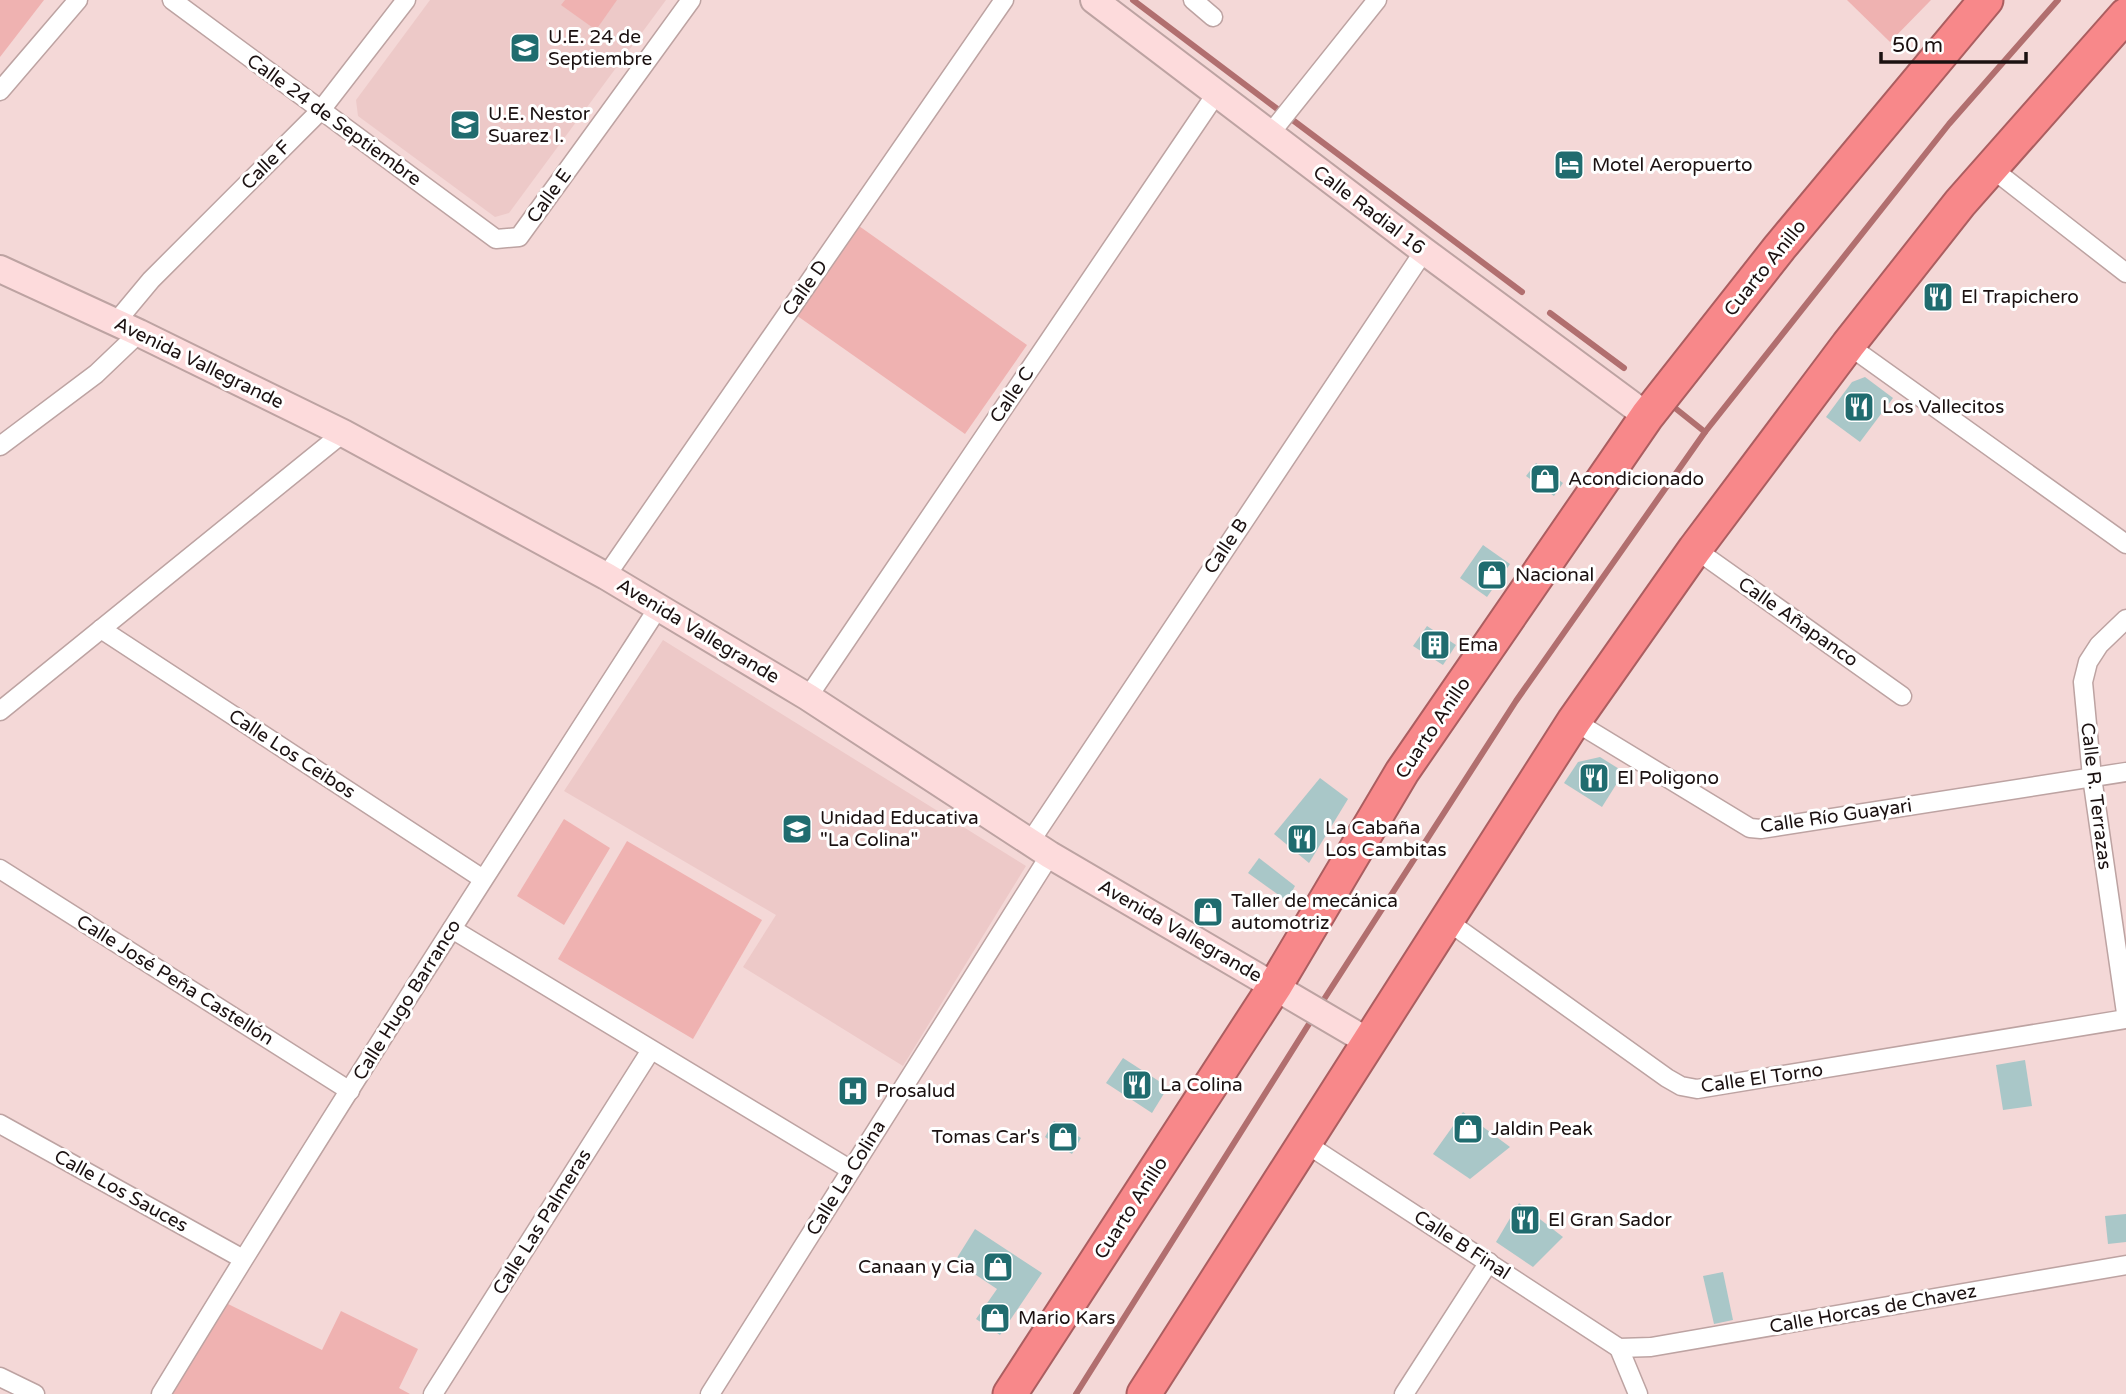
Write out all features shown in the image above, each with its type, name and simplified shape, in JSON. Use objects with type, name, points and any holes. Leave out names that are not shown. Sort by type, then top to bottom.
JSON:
[{"type":"highway","name":"Cuarto Anillo","points":[[1010,1394],[1275,986],[1402,772],[1647,416],[1780,247],[1986,0]]},
{"type":"highway","points":[[1144,1394],[1574,721],[1695,549],[1848,345],[1990,167],[2126,15]]},
{"type":"street","points":[[0,91],[78,0]]},
{"type":"street","name":"Calle 24 de Septiembre","points":[[172,0],[496,239]]},
{"type":"street","name":"Calle F","points":[[0,446],[96,374],[127,327],[151,280],[321,110],[406,0]]},
{"type":"street","name":"Calle E","points":[[496,239],[519,237],[691,0]]},
{"type":"street","name":"Calle D","points":[[606,576],[1004,0]]},
{"type":"street","name":"Calle Radial 16","points":[[1094,0],[1423,251],[1647,416]]},
{"type":"street","points":[[1193,0],[1213,17]]},
{"type":"street","points":[[1270,134],[1377,0]]},
{"type":"street","name":"Calle C","points":[[808,696],[1216,94]]},
{"type":"street","points":[[1990,167],[2126,273]]},
{"type":"street","name":"Calle B","points":[[1040,848],[1423,251]]},
{"type":"street","name":"Avenida Vallegrande","points":[[0,269],[127,327],[343,433],[606,576],[808,696],[1040,848],[1369,1042]]},
{"type":"street","points":[[1848,345],[2126,544]]},
{"type":"street","points":[[0,710],[343,433]]},
{"type":"street","name":"Calle Añapanco","points":[[1695,549],[1902,696]]},
{"type":"street","name":"Calle Hugo Barranco","points":[[161,1394],[483,879],[658,608]]},
{"type":"street","name":"Calle R. Terrazas","points":[[2126,619],[2099,645],[2088,662],[2083,682],[2092,777],[2126,1013]]},
{"type":"street","name":"Calle Los Ceibos","points":[[101,629],[483,879]]},
{"type":"street","name":"Calle Río Guayari","points":[[1574,721],[1750,828],[1761,829],[2126,772]]},
{"type":"street","name":"Calle La Colina","points":[[710,1394],[851,1170],[1040,848]]},
{"type":"street","name":"Calle José Peña Castellón","points":[[0,869],[350,1091]]},
{"type":"street","name":"Calle El Torno","points":[[1446,920],[1667,1078],[1681,1086],[1697,1089],[2126,1020]]},
{"type":"street","points":[[453,929],[851,1170]]},
{"type":"street","name":"Calle Las Palmeras","points":[[433,1394],[651,1050]]},
{"type":"street","name":"Calle Los Sauces","points":[[0,1124],[243,1259]]},
{"type":"street","name":"Calle B Final","points":[[1304,1143],[1619,1348]]},
{"type":"street","points":[[1404,1394],[1489,1262]]},
{"type":"street","name":"Calle Horcas de Chavez","points":[[1619,1348],[1651,1347],[2126,1265]]},
{"type":"street","points":[[1619,1348],[1638,1394]]},
{"type":"street","points":[[0,1377],[35,1394]]},
{"type":"shaded area","points":[[0,0],[44,0],[0,57]]},
{"type":"shaded area","points":[[430,0],[666,0],[509,213],[495,217],[358,116],[356,100]]},
{"type":"shaded area","points":[[565,0],[617,0],[596,30],[561,5]]},
{"type":"shaded area","points":[[1847,0],[1931,0],[1890,42]]},
{"type":"shaded area","points":[[859,226],[1027,345],[965,434],[796,315]]},
{"type":"shaded area","name":"Unidad Educativa \"La Colina\"","points":[[663,640],[1026,866],[903,1066],[743,967],[776,915],[564,791]]},
{"type":"shaded area","points":[[564,819],[610,848],[564,925],[517,896]]},
{"type":"shaded area","points":[[627,841],[762,920],[693,1039],[558,959]]},
{"type":"shaded area","points":[[226,1303],[322,1350],[341,1311],[418,1349],[399,1388],[410,1394],[169,1394]]},
{"type":"building","name":"Los Vallecitos","points":[[1865,377],[1893,398],[1860,442],[1826,417],[1852,382]]},
{"type":"building","name":"Acondicionado","points":[[1536,463],[1563,483],[1554,496],[1526,476]]},
{"type":"building","points":[[1483,545],[1510,564],[1487,597],[1460,578]]},
{"type":"building","name":"Ema","points":[[1427,626],[1456,645],[1443,665],[1413,646]]},
{"type":"building","name":"El Poligono","points":[[1600,757],[1624,772],[1602,807],[1564,783],[1578,762]]},
{"type":"building","name":"La Cabaña Los Cambitas","points":[[1320,778],[1348,799],[1309,863],[1274,834]]},
{"type":"building","points":[[1259,858],[1295,886],[1287,901],[1248,873]]},
{"type":"building","name":"La Colina","points":[[1123,1058],[1168,1087],[1152,1113],[1106,1083]]},
{"type":"building","points":[[2025,1060],[2032,1106],[2003,1110],[1996,1065]]},
{"type":"building","name":"Jaldin Peak","points":[[1463,1112],[1510,1147],[1470,1179],[1433,1154]]},
{"type":"building","name":"Tomas Car's","points":[[1054,1121],[1081,1138],[1072,1154],[1045,1137]]},
{"type":"building","name":"El Gran Sador","points":[[1519,1203],[1563,1237],[1533,1267],[1496,1242]]},
{"type":"building","points":[[2126,1214],[2126,1242],[2108,1244],[2105,1216]]},
{"type":"building","name":"Canaan y Cia","points":[[975,1229],[1042,1273],[1000,1335],[976,1319],[997,1289],[955,1261]]},
{"type":"building","points":[[1723,1272],[1733,1320],[1714,1324],[1703,1276]]},
{"type":"waterway","points":[[1133,0],[1280,111]]},
{"type":"waterway","points":[[1319,1007],[1516,701],[1705,432],[1949,124],[2058,0]]},
{"type":"waterway","points":[[1290,118],[1522,292]]},
{"type":"waterway","points":[[1550,313],[1624,368]]},
{"type":"waterway","points":[[1675,408],[1705,432]]},
{"type":"waterway","points":[[1076,1394],[1314,1016]]},
{"type":"place","name":"U.E. 24 de Septiembre","points":[[525,48]]},
{"type":"place","name":"U.E. Nestor Suarez I.","points":[[465,125]]},
{"type":"place","name":"Motel Aeropuerto","points":[[1569,165]]},
{"type":"place","name":"El Trapichero","points":[[1938,297]]},
{"type":"place","name":"Los Vallecitos","points":[[1859,407]]},
{"type":"place","name":"Acondicionado","points":[[1545,479]]},
{"type":"place","name":"Nacional","points":[[1492,575]]},
{"type":"place","name":"Ema","points":[[1435,645]]},
{"type":"place","name":"El Poligono","points":[[1594,778]]},
{"type":"place","name":"Unidad Educativa \"La Colina\"","points":[[797,829]]},
{"type":"place","name":"La Cabaña Los Cambitas","points":[[1302,839]]},
{"type":"place","name":"Taller de mecánica automotriz","points":[[1208,912]]},
{"type":"place","name":"La Colina","points":[[1137,1085]]},
{"type":"place","name":"Prosalud","points":[[853,1091]]},
{"type":"place","name":"Jaldin Peak","points":[[1468,1129]]},
{"type":"place","name":"Tomas Car's","points":[[1063,1137]]},
{"type":"place","name":"El Gran Sador","points":[[1525,1220]]},
{"type":"place","name":"Canaan y Cia","points":[[998,1267]]},
{"type":"place","name":"Mario Kars","points":[[995,1318]]}]
